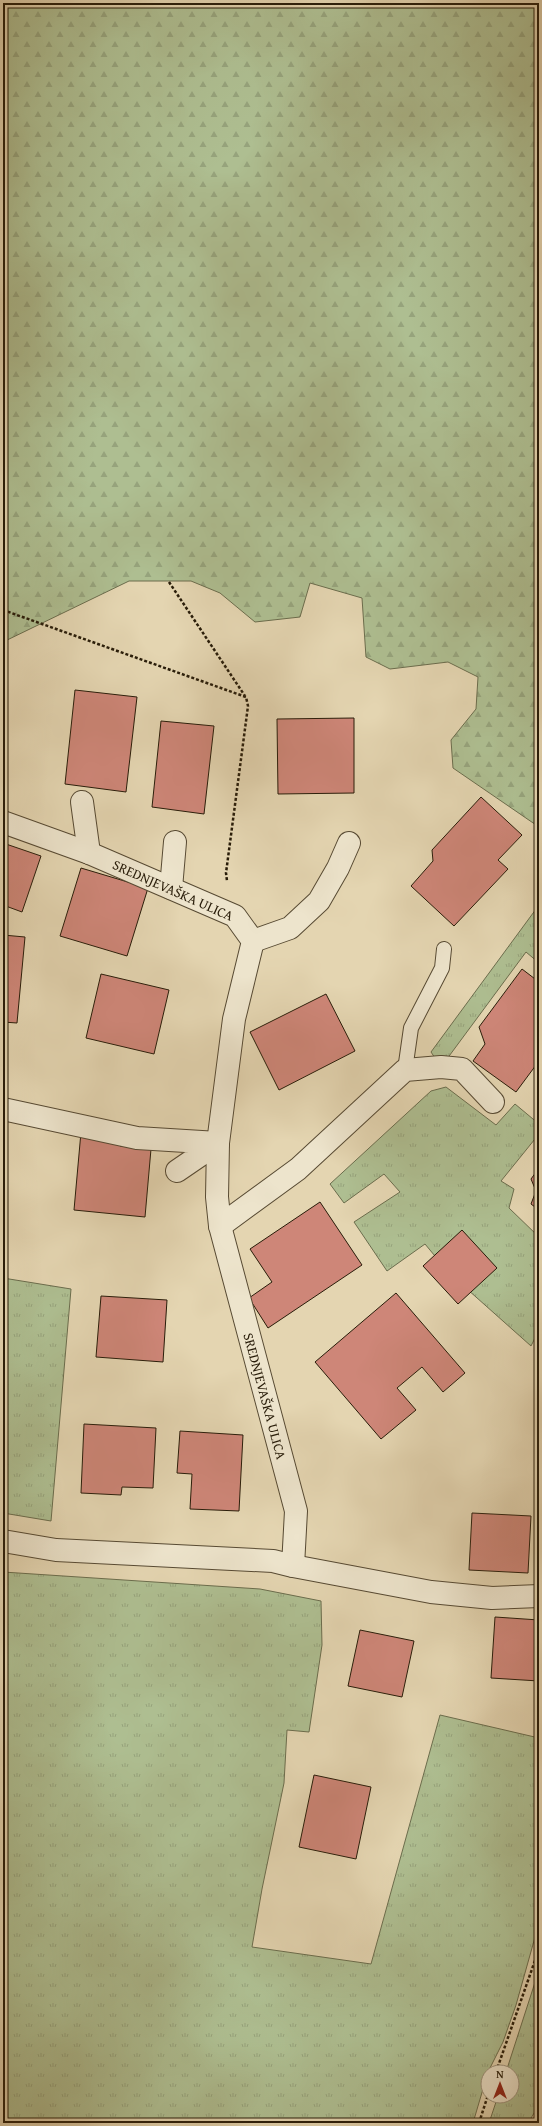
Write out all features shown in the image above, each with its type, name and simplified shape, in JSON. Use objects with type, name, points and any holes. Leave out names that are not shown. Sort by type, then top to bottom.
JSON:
[{"type":"street","points":[[82,802],[89,853]]},
{"type":"street","name":"SREDNJEVAŠKA ULICA","points":[[3,822],[89,853],[235,916],[252,941],[234,1019],[218,1143],[217,1197],[220,1226],[296,1511],[293,1566]]},
{"type":"street","points":[[171,888],[175,842]]},
{"type":"street","points":[[252,941],[290,928],[318,901],[338,868],[349,843]]},
{"type":"street","points":[[220,1226],[298,1169],[405,1070],[441,1067],[462,1069],[493,1102]]},
{"type":"street","points":[[3,1109],[137,1138],[218,1143]]},
{"type":"street","points":[[177,1171],[218,1143]]},
{"type":"street","points":[[3,1541],[56,1550],[273,1561],[431,1592],[492,1598],[539,1596]]},
{"type":"lane","points":[[405,1070],[411,1028],[442,968],[444,949]]},
{"type":"path","points":[[169,582],[246,697],[248,706],[226,873],[235,916]]},
{"type":"path","points":[[3,610],[246,697]]},
{"type":"path","points":[[499,2064],[539,1949]]},
{"type":"path","points":[[479,2123],[485,2104]]},
{"type":"green space","points":[[3,3],[539,3],[539,827],[453,768],[451,740],[476,709],[478,677],[448,662],[390,669],[366,657],[362,598],[310,583],[300,617],[255,622],[220,593],[191,581],[129,581],[3,642]]},
{"type":"green space","points":[[539,905],[539,963],[526,952],[441,1067],[431,1052]]},
{"type":"green space","points":[[446,1087],[496,1125],[515,1104],[539,1124],[539,1134],[501,1181],[514,1189],[509,1208],[539,1237],[539,1330],[531,1346],[449,1273],[425,1244],[387,1271],[354,1222],[400,1192],[384,1174],[344,1203],[330,1184],[431,1091]]},
{"type":"green space","points":[[3,1278],[71,1289],[51,1521],[3,1513]]},
{"type":"green space","points":[[3,1572],[260,1589],[321,1601],[322,1645],[309,1732],[287,1730],[284,1783],[262,1889],[252,1947],[371,1964],[440,1715],[539,1738],[539,1923],[516,2005],[503,2042],[492,2064],[480,2064],[480,2099],[473,2123],[3,2123]]},
{"type":"green space","points":[[539,1970],[539,2105],[528,2123],[489,2123],[495,2104],[520,2104],[520,2064],[509,2064]]},
{"type":"building","points":[[75,690],[137,697],[126,792],[65,784]]},
{"type":"building","points":[[354,718],[354,793],[278,794],[277,719]]},
{"type":"building","points":[[161,721],[214,726],[204,814],[152,807]]},
{"type":"building","points":[[481,797],[522,835],[498,860],[508,869],[454,926],[411,886],[433,861],[432,850]]},
{"type":"building","points":[[3,843],[41,856],[22,912],[3,905]]},
{"type":"building","points":[[81,868],[148,888],[127,956],[60,936]]},
{"type":"building","points":[[3,935],[25,937],[17,1023],[3,1022]]},
{"type":"building","points":[[522,969],[539,982],[539,1061],[516,1092],[473,1061],[485,1044],[479,1027]]},
{"type":"building","points":[[101,974],[169,990],[154,1054],[86,1038]]},
{"type":"building","points":[[326,994],[355,1051],[279,1090],[250,1032]]},
{"type":"building","points":[[81,1132],[121,1136],[120,1146],[151,1149],[145,1217],[74,1210]]},
{"type":"building","points":[[539,1168],[539,1210],[531,1204],[536,1191],[531,1179]]},
{"type":"building","points":[[320,1202],[362,1265],[268,1328],[249,1298],[272,1282],[250,1249]]},
{"type":"building","points":[[462,1230],[497,1268],[458,1304],[423,1266]]},
{"type":"building","points":[[396,1293],[465,1373],[443,1392],[422,1367],[397,1388],[416,1410],[381,1439],[315,1362]]},
{"type":"building","points":[[101,1296],[167,1300],[163,1362],[96,1357]]},
{"type":"building","points":[[84,1424],[156,1428],[153,1488],[122,1487],[121,1495],[81,1493]]},
{"type":"building","points":[[180,1431],[243,1435],[239,1511],[190,1509],[192,1474],[177,1473]]},
{"type":"building","points":[[472,1513],[531,1516],[528,1573],[469,1570]]},
{"type":"building","points":[[495,1617],[539,1620],[539,1681],[491,1678]]},
{"type":"building","points":[[360,1630],[414,1641],[402,1697],[348,1686]]},
{"type":"building","points":[[314,1775],[371,1787],[356,1859],[299,1847]]}]
